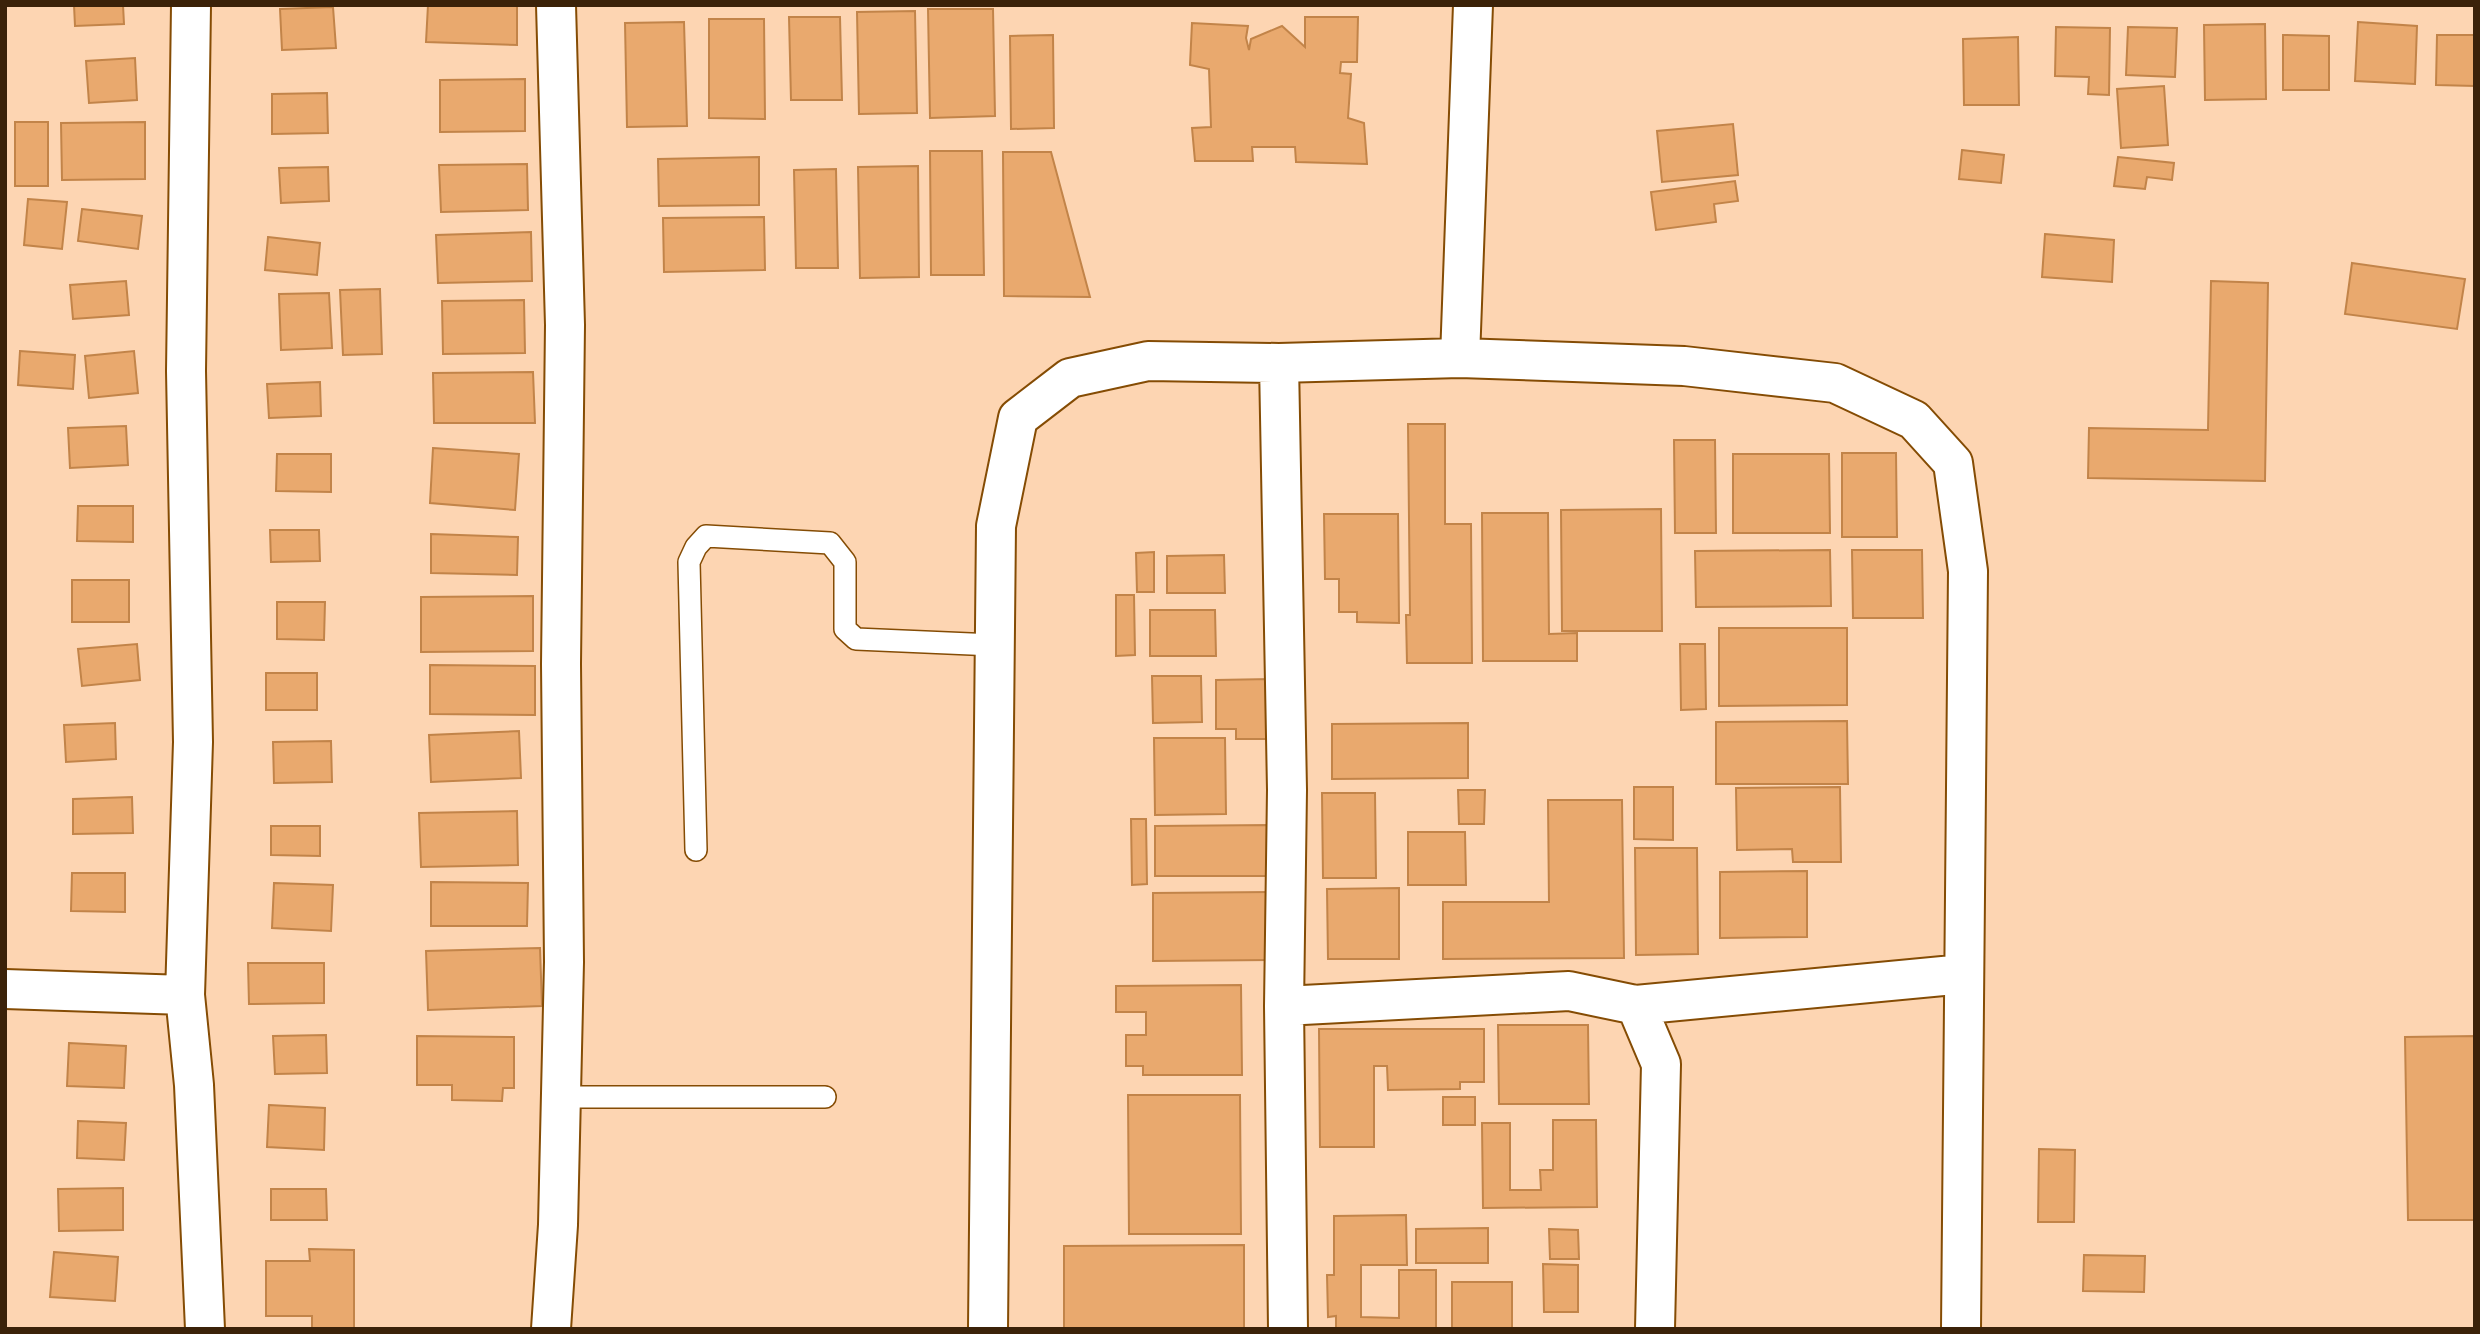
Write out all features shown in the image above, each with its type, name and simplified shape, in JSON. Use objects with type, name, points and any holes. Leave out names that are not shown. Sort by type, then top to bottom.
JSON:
[{"type":"street","points":[[191,5],[186,371],[193,742],[185,995],[194,1085],[205,1329]]},
{"type":"street","points":[[551,1329],[558,1225],[564,962],[561,664],[565,324],[556,5]]},
{"type":"street","points":[[1460,358],[1473,5]]},
{"type":"street","points":[[988,1329],[996,526],[1018,418],[1070,378],[1148,361],[1279,363],[1460,358],[1684,366],[1835,383],[1914,420],[1953,463],[1968,571],[1961,1329]]},
{"type":"street","points":[[1279,363],[1287,790],[1284,1006],[1288,1329]]},
{"type":"street","points":[[1284,1006],[1569,991],[1636,1005],[1964,974]]},
{"type":"street","points":[[5,989],[185,995]]},
{"type":"street","points":[[1636,1005],[1661,1064],[1655,1329]]},
{"type":"lane","points":[[696,850],[689,562],[696,547],[706,536],[830,543],[845,562],[845,629],[856,639],[994,645]]},
{"type":"lane","points":[[561,1097],[825,1097]]},
{"type":"building","points":[[74,5],[123,5],[124,24],[75,26]]},
{"type":"building","points":[[428,5],[517,5],[517,45],[426,42]]},
{"type":"building","points":[[333,7],[336,48],[282,50],[280,9]]},
{"type":"building","points":[[928,9],[993,9],[995,116],[930,118]]},
{"type":"building","points":[[915,11],[917,113],[859,114],[857,12]]},
{"type":"building","points":[[789,17],[840,17],[842,100],[791,100]]},
{"type":"building","points":[[1305,17],[1358,17],[1357,62],[1341,62],[1340,73],[1351,74],[1348,118],[1364,123],[1367,164],[1296,162],[1295,147],[1252,147],[1253,161],[1195,161],[1192,128],[1211,127],[1209,69],[1190,65],[1192,23],[1248,26],[1246,38],[1249,50],[1251,39],[1282,26],[1305,47]]},
{"type":"building","points":[[709,19],[764,19],[765,119],[709,118]]},
{"type":"building","points":[[684,22],[687,126],[627,127],[625,23]]},
{"type":"building","points":[[2358,22],[2417,26],[2415,84],[2355,81]]},
{"type":"building","points":[[2265,24],[2266,99],[2205,100],[2204,25]]},
{"type":"building","points":[[2056,27],[2110,28],[2109,95],[2088,94],[2089,77],[2055,76]]},
{"type":"building","points":[[2128,27],[2177,28],[2175,77],[2126,75]]},
{"type":"building","points":[[1053,35],[1054,128],[1011,129],[1010,36]]},
{"type":"building","points":[[2283,35],[2329,36],[2329,90],[2283,90]]},
{"type":"building","points":[[2437,35],[2475,35],[2475,86],[2436,85]]},
{"type":"building","points":[[2018,37],[2019,105],[1964,105],[1963,39]]},
{"type":"building","points":[[135,58],[137,100],[89,103],[86,61]]},
{"type":"building","points":[[525,79],[525,131],[440,132],[440,80]]},
{"type":"building","points":[[2164,86],[2168,145],[2121,148],[2117,89]]},
{"type":"building","points":[[327,93],[328,133],[272,134],[272,94]]},
{"type":"building","points":[[15,122],[48,122],[48,186],[15,186]]},
{"type":"building","points":[[145,122],[145,179],[62,180],[61,123]]},
{"type":"building","points":[[1733,124],[1738,175],[1662,182],[1657,131]]},
{"type":"building","points":[[1962,150],[2004,155],[2001,183],[1959,179]]},
{"type":"building","points":[[930,151],[982,151],[984,275],[931,275]]},
{"type":"building","points":[[1003,152],[1051,152],[1090,297],[1004,296]]},
{"type":"building","points":[[759,157],[759,205],[659,206],[658,159]]},
{"type":"building","points":[[2118,157],[2174,163],[2172,180],[2147,177],[2145,189],[2114,186]]},
{"type":"building","points":[[527,164],[528,210],[441,212],[439,165]]},
{"type":"building","points":[[918,166],[919,277],[860,278],[858,167]]},
{"type":"building","points":[[328,167],[329,201],[281,203],[279,168]]},
{"type":"building","points":[[836,169],[838,268],[796,268],[794,170]]},
{"type":"building","points":[[1735,181],[1738,201],[1714,204],[1716,222],[1656,230],[1651,192]]},
{"type":"building","points":[[28,199],[67,202],[62,249],[24,245]]},
{"type":"building","points":[[82,209],[142,216],[138,249],[78,241]]},
{"type":"building","points":[[764,217],[765,270],[664,272],[663,218]]},
{"type":"building","points":[[531,232],[532,281],[438,283],[436,235]]},
{"type":"building","points":[[2045,234],[2114,240],[2112,282],[2042,277]]},
{"type":"building","points":[[268,237],[320,243],[317,275],[265,270]]},
{"type":"building","points":[[2352,263],[2465,279],[2457,329],[2345,314]]},
{"type":"building","points":[[126,281],[129,315],[73,319],[70,285]]},
{"type":"building","points":[[2211,281],[2268,283],[2265,481],[2088,478],[2089,428],[2208,430]]},
{"type":"building","points":[[380,289],[382,354],[343,355],[340,290]]},
{"type":"building","points":[[329,293],[332,348],[281,350],[279,294]]},
{"type":"building","points":[[524,300],[525,353],[443,354],[442,301]]},
{"type":"building","points":[[20,351],[75,355],[73,389],[18,385]]},
{"type":"building","points":[[134,351],[138,393],[89,398],[85,356]]},
{"type":"building","points":[[533,372],[535,423],[434,423],[433,373]]},
{"type":"building","points":[[320,382],[321,416],[269,418],[267,384]]},
{"type":"building","points":[[1408,424],[1445,424],[1445,524],[1471,524],[1472,663],[1407,663],[1406,615],[1410,615]]},
{"type":"building","points":[[126,426],[128,465],[70,468],[68,428]]},
{"type":"building","points":[[1674,440],[1715,440],[1716,533],[1675,533]]},
{"type":"building","points":[[433,448],[519,454],[515,510],[430,503]]},
{"type":"building","points":[[1842,453],[1896,453],[1897,537],[1842,537]]},
{"type":"building","points":[[277,454],[331,454],[331,492],[276,491]]},
{"type":"building","points":[[1733,454],[1829,454],[1830,533],[1733,533]]},
{"type":"building","points":[[78,506],[133,506],[133,542],[77,541]]},
{"type":"building","points":[[1661,509],[1662,631],[1562,631],[1561,510]]},
{"type":"building","points":[[1482,513],[1548,513],[1549,634],[1577,633],[1577,661],[1483,661]]},
{"type":"building","points":[[1324,514],[1398,514],[1399,623],[1357,622],[1357,612],[1339,612],[1339,579],[1325,579]]},
{"type":"building","points":[[270,530],[319,530],[320,561],[271,562]]},
{"type":"building","points":[[431,534],[518,537],[517,575],[431,573]]},
{"type":"building","points":[[1830,550],[1831,606],[1696,607],[1695,551]]},
{"type":"building","points":[[1852,550],[1922,550],[1923,618],[1853,618]]},
{"type":"building","points":[[1154,552],[1154,592],[1137,592],[1136,553]]},
{"type":"building","points":[[1224,555],[1225,593],[1167,593],[1167,556]]},
{"type":"building","points":[[72,580],[129,580],[129,622],[72,622]]},
{"type":"building","points":[[1116,595],[1134,595],[1135,655],[1116,656]]},
{"type":"building","points":[[533,596],[533,651],[421,652],[421,597]]},
{"type":"building","points":[[277,602],[325,602],[324,640],[277,639]]},
{"type":"building","points":[[1150,610],[1215,610],[1216,656],[1150,656]]},
{"type":"building","points":[[1719,628],[1847,628],[1847,705],[1719,706]]},
{"type":"building","points":[[137,644],[140,680],[82,686],[78,649]]},
{"type":"building","points":[[1680,644],[1705,644],[1706,709],[1681,710]]},
{"type":"building","points":[[430,665],[535,666],[535,715],[430,714]]},
{"type":"building","points":[[266,673],[317,673],[317,710],[266,710]]},
{"type":"building","points":[[1152,676],[1201,676],[1202,722],[1153,723]]},
{"type":"building","points":[[1271,679],[1272,739],[1236,739],[1236,729],[1216,729],[1216,680]]},
{"type":"building","points":[[1847,721],[1848,784],[1716,784],[1716,722]]},
{"type":"building","points":[[115,723],[116,759],[66,762],[64,725]]},
{"type":"building","points":[[1468,723],[1468,778],[1332,779],[1332,724]]},
{"type":"building","points":[[519,731],[521,778],[431,782],[429,735]]},
{"type":"building","points":[[1154,738],[1225,738],[1226,814],[1155,815]]},
{"type":"building","points":[[331,741],[332,782],[274,783],[273,742]]},
{"type":"building","points":[[1634,787],[1673,787],[1673,840],[1634,839]]},
{"type":"building","points":[[1840,787],[1841,862],[1793,862],[1792,849],[1737,850],[1736,788]]},
{"type":"building","points":[[1458,790],[1485,790],[1484,824],[1459,824]]},
{"type":"building","points":[[1322,793],[1375,793],[1376,878],[1323,878]]},
{"type":"building","points":[[132,797],[133,833],[73,834],[73,799]]},
{"type":"building","points":[[1548,800],[1622,800],[1624,958],[1443,959],[1443,902],[1549,902]]},
{"type":"building","points":[[517,811],[518,865],[421,867],[419,813]]},
{"type":"building","points":[[1131,819],[1146,819],[1147,884],[1132,885]]},
{"type":"building","points":[[1270,825],[1270,876],[1155,876],[1155,826]]},
{"type":"building","points":[[271,826],[320,826],[320,856],[271,855]]},
{"type":"building","points":[[1408,832],[1465,832],[1466,885],[1408,885]]},
{"type":"building","points":[[1635,848],[1697,848],[1698,954],[1636,955]]},
{"type":"building","points":[[1807,871],[1807,937],[1720,938],[1720,872]]},
{"type":"building","points":[[72,873],[125,873],[125,912],[71,911]]},
{"type":"building","points":[[431,882],[528,883],[527,926],[431,926]]},
{"type":"building","points":[[274,883],[333,885],[331,931],[272,928]]},
{"type":"building","points":[[1399,888],[1399,959],[1328,959],[1327,889]]},
{"type":"building","points":[[1274,892],[1274,960],[1153,961],[1153,893]]},
{"type":"building","points":[[540,948],[542,1006],[428,1010],[426,951]]},
{"type":"building","points":[[248,963],[324,963],[324,1003],[249,1004]]},
{"type":"building","points":[[1241,985],[1242,1075],[1143,1075],[1143,1066],[1126,1066],[1126,1035],[1146,1035],[1146,1012],[1116,1012],[1116,986]]},
{"type":"building","points":[[1498,1025],[1588,1025],[1589,1104],[1499,1104]]},
{"type":"building","points":[[1319,1029],[1484,1029],[1484,1082],[1460,1082],[1460,1089],[1388,1090],[1387,1066],[1374,1066],[1374,1147],[1320,1147]]},
{"type":"building","points":[[326,1035],[327,1073],[275,1074],[273,1036]]},
{"type":"building","points":[[417,1036],[514,1037],[514,1088],[503,1088],[502,1101],[452,1100],[452,1085],[417,1085]]},
{"type":"building","points":[[2475,1036],[2475,1220],[2408,1220],[2405,1037]]},
{"type":"building","points":[[69,1043],[126,1046],[124,1088],[67,1086]]},
{"type":"building","points":[[1128,1095],[1240,1095],[1241,1234],[1129,1234]]},
{"type":"building","points":[[1443,1097],[1475,1097],[1475,1125],[1443,1125]]},
{"type":"building","points":[[269,1105],[325,1108],[324,1150],[267,1147]]},
{"type":"building","points":[[1553,1120],[1596,1120],[1597,1207],[1483,1208],[1482,1123],[1510,1123],[1510,1190],[1541,1190],[1540,1170],[1553,1170]]},
{"type":"building","points":[[78,1121],[126,1123],[124,1160],[77,1158]]},
{"type":"building","points":[[2039,1149],[2075,1150],[2074,1222],[2038,1222]]},
{"type":"building","points":[[123,1188],[123,1230],[59,1231],[58,1189]]},
{"type":"building","points":[[271,1189],[326,1189],[327,1220],[271,1220]]},
{"type":"building","points":[[1406,1215],[1407,1265],[1361,1265],[1361,1317],[1399,1318],[1399,1270],[1436,1270],[1436,1329],[1336,1329],[1336,1316],[1328,1317],[1327,1275],[1334,1275],[1334,1216]]},
{"type":"building","points":[[1488,1228],[1488,1263],[1416,1263],[1416,1229]]},
{"type":"building","points":[[1549,1229],[1578,1230],[1579,1259],[1550,1259]]},
{"type":"building","points":[[1244,1245],[1244,1329],[1064,1329],[1064,1246]]},
{"type":"building","points":[[309,1249],[354,1250],[354,1329],[312,1329],[312,1316],[266,1316],[266,1261],[310,1261]]},
{"type":"building","points":[[54,1252],[118,1257],[115,1301],[50,1297]]},
{"type":"building","points":[[2084,1255],[2145,1256],[2144,1292],[2083,1291]]},
{"type":"building","points":[[1543,1264],[1578,1265],[1578,1312],[1544,1312]]},
{"type":"building","points":[[1452,1282],[1512,1282],[1512,1328],[1452,1329]]}]
